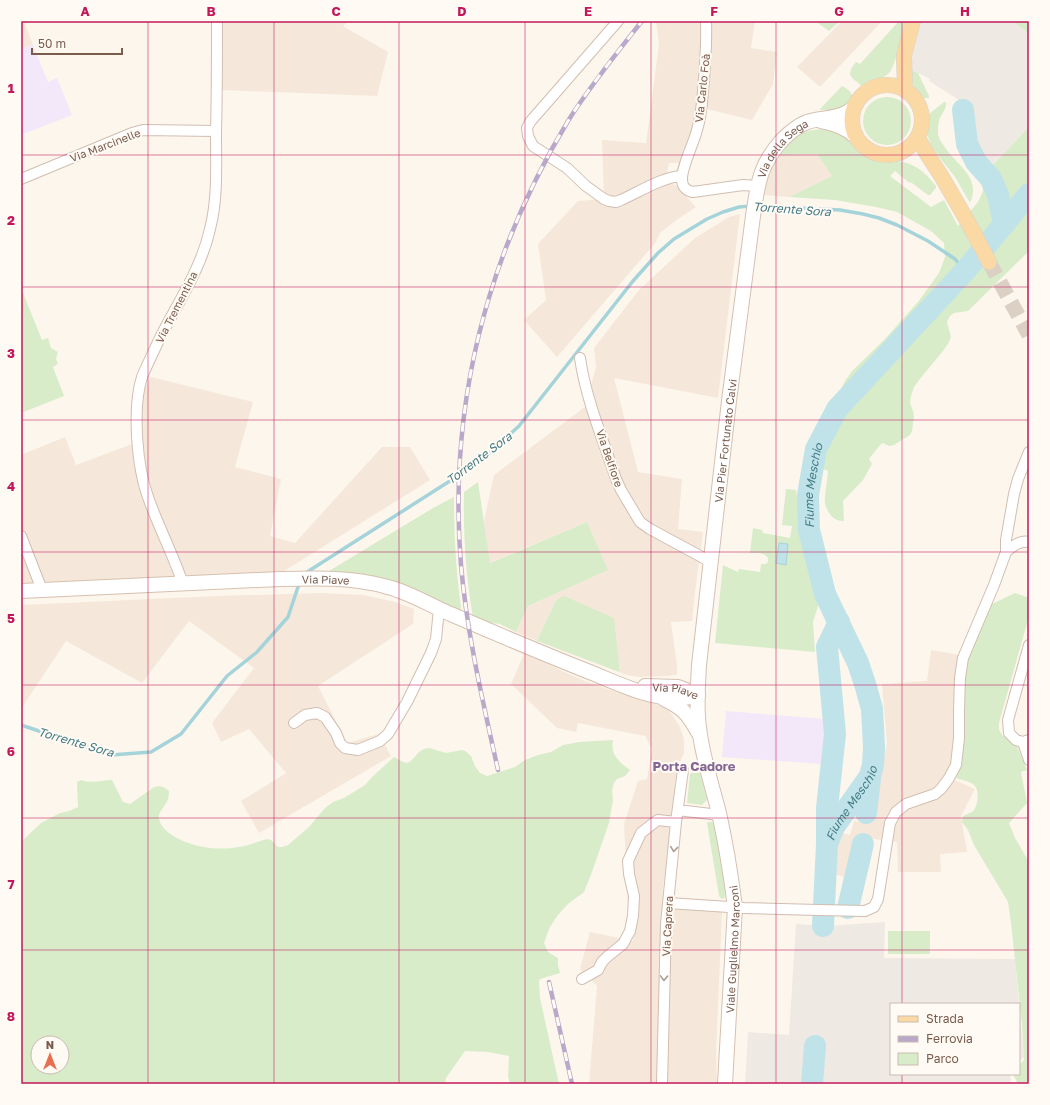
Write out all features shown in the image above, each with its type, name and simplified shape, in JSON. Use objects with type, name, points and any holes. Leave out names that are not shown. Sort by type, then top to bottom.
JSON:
[{"type":"main road","points":[[885,85],[896,72],[904,56],[913,21]]},
{"type":"main road","points":[[904,56],[905,90]]},
{"type":"main road","points":[[885,85],[896,86],[905,90],[913,97],[919,106],[922,116],[922,127],[918,137],[912,145],[903,152],[893,155],[881,155],[870,152],[861,145],[855,136],[851,117],[853,108],[858,100],[867,91],[876,87],[885,85]]},
{"type":"main road","name":"Via della Sega","points":[[753,216],[757,190],[764,166],[780,143],[801,125],[846,113],[853,108]]},
{"type":"main road","name":"Via della Sega","points":[[816,120],[842,126],[855,136]]},
{"type":"main road","points":[[918,137],[987,257]]},
{"type":"main road","points":[[903,152],[931,168],[946,184]]},
{"type":"main road","name":"Via Pier Fortunato Calvi","points":[[700,736],[698,711],[699,665],[729,400],[753,216]]},
{"type":"main road","name":"Via Piave","points":[[21,590],[280,579],[321,578],[353,580],[390,588],[405,593],[531,648],[634,690],[655,696],[684,698],[698,695]]},
{"type":"main road","points":[[670,687],[688,682],[694,677],[699,665]]},
{"type":"main road","name":"Via Piave","points":[[611,680],[642,686],[678,687],[698,695]]},
{"type":"main road","points":[[655,696],[674,704],[683,710],[692,720],[700,736]]},
{"type":"main road","name":"Viale Guglielmo Marconi","points":[[700,736],[719,815],[732,881],[735,907],[726,1084]]},
{"type":"street","name":"Via Trementina","points":[[183,584],[159,526],[141,470],[137,439],[138,401],[142,378],[159,340],[193,275],[204,250],[210,230],[214,210],[216,178],[216,21]]},
{"type":"street","points":[[618,21],[530,122],[527,128],[528,136],[533,146],[567,168],[586,186],[609,201],[616,202],[675,176],[682,176],[682,181],[686,189],[693,192],[742,185],[757,190]]},
{"type":"street","name":"Via Carlo Foà","points":[[682,176],[697,131],[700,117],[706,56],[706,21]]},
{"type":"street","name":"Via Marcinelle","points":[[21,179],[138,131],[147,129],[216,131]]},
{"type":"street","name":"Via Belfiore","points":[[580,358],[583,378],[588,395],[616,479],[640,522],[711,562]]},
{"type":"street","points":[[668,903],[735,907],[865,911],[874,907],[878,899],[890,823],[896,812],[906,804],[935,794],[941,789],[949,778],[956,765],[959,738],[960,678],[963,658],[994,586],[1006,552],[1006,540],[1014,494],[1018,479],[1029,452]]},
{"type":"street","points":[[21,536],[42,590]]},
{"type":"street","points":[[1006,552],[1014,545],[1025,541],[1029,542]]},
{"type":"street","points":[[294,723],[305,715],[317,713],[325,717],[336,733],[340,743],[345,748],[358,750],[380,741],[388,734],[407,702],[431,653],[436,639],[439,609]]},
{"type":"street","points":[[1029,645],[1008,720],[1010,733],[1016,740],[1026,741],[1029,760]]},
{"type":"street","name":"Via Caprera","points":[[662,1084],[664,974],[668,903],[676,822],[684,770]]},
{"type":"street","points":[[678,810],[719,815]]},
{"type":"street","points":[[582,979],[598,970],[605,959],[623,944],[630,932],[633,916],[634,896],[629,874],[628,861],[641,832],[658,820],[676,822]]},
{"type":"shaded area","points":[[21,21],[24,21],[33,45],[21,49]]},
{"type":"shaded area","points":[[220,21],[348,21],[343,26],[388,52],[377,96],[220,90]]},
{"type":"shaded area","points":[[656,21],[755,21],[751,48],[777,52],[773,84],[752,120],[699,107],[694,130],[680,163],[669,163],[667,171],[670,183],[675,185],[696,207],[660,233],[656,242],[557,357],[524,320],[546,300],[538,244],[578,201],[604,199],[602,140],[646,143],[659,44]]},
{"type":"shaded area","points":[[842,21],[882,21],[820,87],[797,67]]},
{"type":"shaded area","points":[[921,21],[1013,21],[1029,34],[1029,127],[991,166],[978,151],[969,132],[965,104],[929,81],[930,79],[910,69]]},
{"type":"shaded area","points":[[33,45],[48,82],[57,78],[72,115],[21,135],[21,49]]},
{"type":"shaded area","points":[[817,154],[832,176],[789,197],[761,195],[768,173],[779,155]]},
{"type":"shaded area","points":[[740,214],[718,398],[614,378],[638,472],[682,479],[678,529],[703,532],[692,621],[671,622],[677,675],[639,677],[627,675],[619,672],[619,664],[556,600],[537,641],[516,632],[528,606],[607,570],[587,522],[489,563],[484,521],[494,475],[585,407],[596,367],[594,348],[639,290],[695,238],[729,217]]},
{"type":"shaded area","points":[[151,377],[253,402],[235,467],[281,479],[270,536],[295,543],[382,447],[410,447],[430,480],[281,573],[21,585],[21,455],[65,437],[76,465],[140,441],[139,400]]},
{"type":"shaded area","points":[[320,593],[364,595],[395,602],[414,609],[413,624],[318,686],[347,743],[379,734],[391,756],[259,833],[241,801],[286,773],[249,729],[221,742],[212,723],[254,668],[189,621],[142,683],[66,641],[21,709],[21,605]]},
{"type":"shaded area","points":[[931,650],[960,655],[955,754],[948,777],[975,789],[961,816],[967,852],[940,854],[941,872],[898,872],[897,842],[859,837],[848,878],[830,873],[831,840],[837,832],[850,835],[854,821],[868,823],[870,808],[887,744],[882,684],[927,681]]},
{"type":"shaded area","points":[[524,654],[587,682],[639,700],[665,707],[679,725],[684,739],[684,753],[679,764],[674,786],[676,786],[663,887],[662,906],[721,911],[722,913],[716,1055],[717,1084],[589,1084],[597,986],[580,969],[590,932],[633,941],[638,904],[628,903],[624,824],[638,781],[647,779],[652,749],[645,736],[578,723],[576,732],[557,728],[511,684]]},
{"type":"shaded area","points":[[726,711],[826,719],[821,764],[722,757]]},
{"type":"shaded area","points":[[885,922],[884,958],[1015,959],[1019,1003],[890,1003],[890,1075],[1010,1075],[1011,1084],[745,1084],[748,1032],[789,1035],[796,924],[826,926]]},
{"type":"shaded area","points":[[1020,1015],[1024,1057],[1020,1060]]},
{"type":"green space","points":[[819,21],[840,21],[829,31],[818,23]]},
{"type":"green space","points":[[899,21],[905,21],[893,67],[890,72],[877,81],[861,86],[850,75],[852,68],[856,62],[860,64]]},
{"type":"green space","points":[[1013,21],[1029,21],[1029,34]]},
{"type":"green space","points":[[910,69],[918,73],[929,98],[920,96],[914,88]]},
{"type":"green space","points":[[842,86],[852,95],[851,101],[844,107],[837,110],[819,110]]},
{"type":"green space","points":[[882,97],[892,97],[904,104],[911,116],[911,126],[904,138],[892,145],[882,145],[874,141],[867,134],[863,126],[863,116],[867,108],[874,101]]},
{"type":"green space","points":[[946,102],[940,118],[938,133],[939,138],[970,179],[973,186],[973,194],[970,203],[955,177],[932,148],[927,134],[929,114]]},
{"type":"green space","points":[[1029,127],[1029,251],[968,311],[954,313],[950,316],[947,322],[951,337],[949,342],[914,387],[910,403],[914,416],[910,435],[894,445],[889,446],[883,443],[880,445],[869,459],[872,464],[863,480],[843,501],[844,521],[837,520],[829,513],[825,503],[828,471],[815,465],[828,417],[845,381],[852,371],[884,340],[918,302],[939,273],[945,257],[944,243],[931,231],[897,212],[835,200],[789,197],[832,176],[817,154],[779,155],[793,140],[804,132],[819,129],[834,131],[843,136],[871,158],[907,163],[922,171],[936,186],[930,195],[908,182],[895,171],[890,176],[931,207],[944,200],[958,226],[978,202],[983,191],[982,176]]},
{"type":"green space","points":[[21,288],[42,340],[48,338],[51,348],[58,352],[56,359],[58,364],[53,367],[64,396],[21,413]]},
{"type":"green space","points":[[478,482],[490,563],[587,522],[608,570],[528,606],[516,632],[500,624],[492,623],[491,626],[473,618],[468,586],[464,524],[464,492]]},
{"type":"green space","points":[[786,489],[796,490],[807,560],[820,600],[813,622],[815,652],[715,643],[723,565],[738,572],[739,569],[760,572],[761,564],[766,564],[768,562],[768,558],[762,554],[750,553],[753,528],[762,530],[763,533],[790,538],[792,526],[782,525]]},
{"type":"green space","points":[[454,497],[454,527],[458,584],[462,614],[329,573],[329,571],[433,508]]},
{"type":"green space","points":[[1015,593],[1029,598],[1029,616],[999,723],[999,730],[1003,736],[1015,742],[1027,770],[1021,772],[1027,803],[1009,823],[1015,838],[1029,862],[1029,1084],[1018,1084],[1014,1075],[1020,1075],[1020,1064],[1024,1060],[1020,1003],[1008,902],[974,845],[968,830],[962,822],[963,816],[972,812],[976,807],[978,795],[976,787],[970,782],[956,778],[962,762],[965,661],[982,621],[992,604]]},
{"type":"green space","points":[[564,596],[614,618],[619,672],[537,641],[556,600]]},
{"type":"green space","points":[[613,740],[612,745],[616,758],[630,770],[625,776],[617,779],[614,783],[609,823],[584,892],[568,904],[557,916],[549,929],[544,943],[548,952],[558,958],[560,973],[540,979],[539,982],[540,998],[559,1084],[510,1084],[508,1076],[509,1056],[488,1052],[465,1051],[446,1078],[445,1084],[21,1084],[21,842],[41,823],[60,813],[78,807],[77,782],[81,780],[92,782],[112,780],[123,802],[130,804],[154,787],[164,787],[169,791],[169,793],[167,802],[159,815],[161,825],[165,830],[177,838],[191,844],[212,848],[230,848],[246,846],[268,839],[278,847],[282,847],[288,845],[309,827],[325,808],[333,802],[344,798],[365,785],[394,757],[407,763],[424,749],[429,748],[446,753],[462,750],[471,756],[480,773],[487,776],[515,767],[525,760],[551,752],[563,745],[579,742]]},
{"type":"green space","points":[[694,771],[700,773],[707,799],[702,805],[687,803],[690,774]]},
{"type":"green space","points":[[708,822],[712,822],[714,825],[720,852],[725,888],[725,897],[723,899],[719,896]]},
{"type":"green space","points":[[888,931],[930,931],[930,954],[888,954]]},
{"type":"water","points":[[779,543],[788,544],[786,565],[776,563]]},
{"type":"waterway","points":[[963,110],[967,144],[976,162],[991,179],[998,195],[1004,224]]},
{"type":"waterway","name":"Fiume Meschio","points":[[823,926],[827,844],[834,827],[870,776],[873,765],[874,747],[872,709],[866,687],[858,663],[825,594],[809,530],[808,495],[816,449],[837,409],[965,271],[1029,194]]},
{"type":"waterway","name":"Torrente Sora","points":[[304,574],[453,479],[492,451],[519,426],[633,281],[658,253],[674,239],[707,219],[739,207],[751,206]]},
{"type":"waterway","name":"Torrente Sora","points":[[757,206],[840,210],[879,218],[897,225],[928,241],[955,259],[965,271]]},
{"type":"waterway","name":"Torrente Sora","points":[[21,725],[111,755],[151,752],[181,734],[227,676],[257,652],[288,617],[300,581]]},
{"type":"waterway","points":[[827,841],[827,808],[835,734],[827,647],[839,622]]},
{"type":"waterway","points":[[866,813],[870,779]]},
{"type":"waterway","points":[[848,908],[863,844]]},
{"type":"waterway","name":"Fiume Meschio","points":[[812,1084],[815,1046]]},
{"type":"tunnel","points":[[989,262],[1029,335]]},
{"type":"railway","points":[[498,770],[471,643],[461,565],[459,506],[461,448],[468,391],[479,335],[495,280],[515,226],[539,173],[576,108],[642,21]]},
{"type":"railway","points":[[549,982],[572,1084]]},
{"type":"district","name":"Porta Cadore","points":[[694,766]]}]
